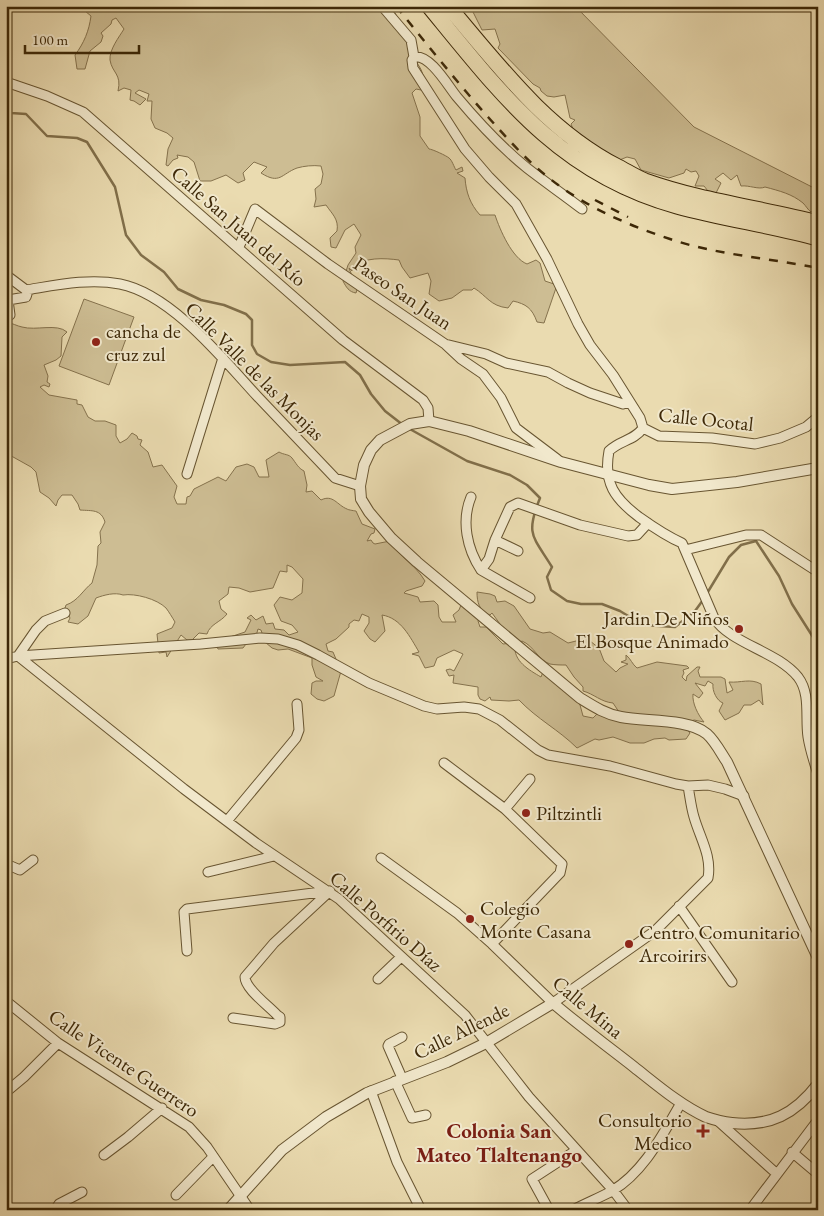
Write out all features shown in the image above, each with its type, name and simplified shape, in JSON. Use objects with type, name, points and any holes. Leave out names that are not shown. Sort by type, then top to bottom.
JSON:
[{"type":"highway","points":[[429,6],[500,93],[532,125],[582,164],[636,192],[676,206],[818,238]]},
{"type":"highway","points":[[448,6],[515,86],[574,140],[605,161],[643,180],[684,193],[818,223]]},
{"type":"street","points":[[382,6],[411,40],[414,57],[412,60],[413,68],[465,148],[489,177],[516,204],[547,259],[590,345],[613,374],[640,418],[643,428],[638,435],[614,446],[609,451],[607,473],[615,495],[622,504],[648,523],[682,543],[714,618],[720,627],[763,651],[785,666],[798,678],[804,691],[807,706],[808,736],[818,774]]},
{"type":"street","points":[[414,57],[421,57],[432,65],[460,100],[504,147],[527,168],[582,209]]},
{"type":"street","name":"Calle San Juan del Río","points":[[6,82],[47,96],[83,112],[343,340],[423,400],[428,408],[429,421]]},
{"type":"street","name":"Paseo San Juan","points":[[239,247],[255,209],[328,264],[445,344],[486,354],[506,363],[544,370],[590,393],[624,404],[630,402]]},
{"type":"street","points":[[6,275],[26,290],[26,297],[8,300],[10,315]]},
{"type":"street","name":"Calle Valle de las Monjas","points":[[26,290],[90,281],[121,284],[136,289],[154,299],[178,315],[223,358],[335,478],[360,486]]},
{"type":"street","points":[[445,344],[461,359],[483,374],[501,398],[516,428],[561,462]]},
{"type":"street","points":[[187,474],[223,358]]},
{"type":"street","name":"Calle Ocotal","points":[[643,428],[659,436],[712,438],[755,444],[780,438],[806,427],[818,417]]},
{"type":"street","points":[[818,468],[737,482],[672,489],[649,485],[561,462],[462,429],[429,421],[410,424],[380,440],[364,465],[360,486],[361,498],[369,512],[391,538],[417,562],[580,698],[599,710],[620,717],[693,726],[706,733],[714,741],[744,796],[818,958]]},
{"type":"street","points":[[471,497],[466,509],[465,519],[475,560],[481,570],[530,598]]},
{"type":"street","points":[[481,570],[489,559],[495,540],[510,507],[518,503],[580,525],[628,536],[637,534],[648,523]]},
{"type":"street","points":[[685,550],[709,546],[746,535],[761,534],[818,572]]},
{"type":"street","points":[[495,540],[518,551]]},
{"type":"street","points":[[18,656],[27,641],[45,621],[64,613]]},
{"type":"street","points":[[6,659],[18,656],[201,644],[260,638],[278,639],[318,654],[368,683],[424,706],[437,709],[464,707],[479,709],[500,720],[538,750],[548,755],[610,766],[688,786],[708,785],[744,796]]},
{"type":"street","name":"Calle Porfirio Díaz","points":[[18,656],[226,821],[274,856],[330,891],[465,1015],[529,1097],[613,1190],[628,1210]]},
{"type":"street","points":[[226,821],[296,738],[299,730],[297,704]]},
{"type":"street","points":[[444,763],[505,809],[559,860],[562,868],[560,873],[492,944]]},
{"type":"street","points":[[505,809],[530,779]]},
{"type":"street","name":"Calle Allende","points":[[228,1210],[282,1150],[326,1118],[371,1091],[447,1062],[486,1043],[553,1003],[655,931],[708,878],[710,867],[708,857],[695,819],[688,786]]},
{"type":"street","points":[[208,872],[274,856]]},
{"type":"street","name":"Calle Mina","points":[[381,858],[450,908],[492,944],[553,1003],[681,1103],[718,1121],[778,1174]]},
{"type":"street","points":[[6,864],[20,870],[33,860]]},
{"type":"street","points":[[187,951],[184,912],[187,909],[330,891]]},
{"type":"street","points":[[233,1018],[275,1024],[280,1022],[278,1015],[248,986],[245,977],[274,943],[330,891]]},
{"type":"street","points":[[679,906],[732,982]]},
{"type":"street","points":[[378,979],[401,957]]},
{"type":"street","name":"Calle Vicente Guerrero","points":[[6,1001],[58,1043],[189,1127],[213,1157],[250,1210]]},
{"type":"street","points":[[402,1037],[388,1046],[412,1118],[426,1115]]},
{"type":"street","points":[[6,1092],[58,1043]]},
{"type":"street","points":[[718,1121],[752,1124],[769,1121],[787,1114],[802,1103],[818,1084]]},
{"type":"street","points":[[371,1091],[397,1162],[421,1210]]},
{"type":"street","points":[[573,1210],[613,1190],[638,1169],[650,1155],[681,1103]]},
{"type":"street","points":[[104,1155],[162,1108]]},
{"type":"street","points":[[750,1210],[818,1120]]},
{"type":"street","points":[[549,1210],[532,1179],[576,1151]]},
{"type":"street","points":[[792,1152],[818,1174]]},
{"type":"street","points":[[176,1195],[213,1157]]},
{"type":"street","points":[[55,1210],[59,1204],[82,1192]]},
{"type":"shaded area","points":[[79,6],[390,6],[398,17],[413,57],[425,81],[421,90],[416,89],[412,93],[420,117],[420,136],[429,149],[448,157],[456,170],[462,167],[463,171],[457,173],[465,178],[468,193],[474,207],[480,215],[495,215],[503,236],[516,256],[527,264],[536,260],[540,263],[545,281],[557,285],[544,323],[537,322],[531,310],[525,305],[513,301],[508,308],[502,307],[493,303],[474,288],[472,290],[463,290],[452,298],[439,301],[429,294],[431,281],[428,273],[410,278],[399,260],[369,260],[352,267],[352,271],[349,268],[358,286],[356,293],[350,290],[343,281],[348,265],[356,253],[355,247],[361,235],[354,224],[345,230],[336,248],[331,247],[330,238],[337,231],[336,220],[326,205],[314,207],[316,199],[315,189],[321,184],[323,174],[321,166],[300,167],[280,177],[272,178],[261,173],[267,167],[254,162],[243,173],[245,180],[238,183],[226,175],[211,181],[200,181],[194,162],[188,157],[177,155],[178,158],[173,160],[168,166],[166,165],[168,149],[173,138],[155,128],[151,119],[152,101],[147,101],[149,94],[139,90],[135,93],[146,99],[140,105],[130,100],[131,90],[124,88],[118,91],[119,81],[111,64],[110,56],[124,29],[116,18],[101,33],[103,36],[101,42],[90,51],[85,69],[77,69],[75,55],[86,37],[91,16]]},
{"type":"shaded area","points":[[475,6],[575,6],[694,127],[818,190],[818,207],[811,212],[803,203],[786,193],[765,187],[741,186],[737,175],[731,180],[723,173],[715,179],[721,183],[716,193],[708,191],[704,186],[695,186],[699,176],[696,171],[691,172],[686,169],[684,173],[669,178],[641,170],[635,159],[627,157],[617,161],[573,129],[571,124],[575,120],[570,118],[565,95],[547,96],[498,48],[500,44],[495,29],[482,30],[472,10]]},
{"type":"shaded area","name":"cancha de cruz zul","points":[[84,299],[134,317],[109,385],[59,366]]},
{"type":"shaded area","points":[[6,322],[20,327],[58,328],[67,332],[62,337],[61,356],[44,365],[48,376],[47,382],[50,384],[49,387],[44,385],[40,387],[49,395],[77,400],[77,404],[82,405],[88,417],[95,421],[105,421],[116,425],[116,436],[120,443],[132,433],[142,440],[140,445],[148,452],[153,467],[162,465],[177,486],[174,497],[177,504],[186,504],[187,497],[190,496],[194,489],[218,477],[226,481],[236,467],[247,464],[254,467],[259,477],[269,477],[266,460],[279,452],[289,456],[304,471],[307,485],[306,492],[312,491],[321,500],[329,498],[348,509],[356,511],[362,524],[375,529],[367,541],[371,540],[375,544],[390,541],[421,575],[425,581],[422,586],[404,593],[418,597],[420,602],[434,601],[438,605],[439,617],[442,622],[456,622],[453,615],[459,610],[461,605],[466,606],[479,618],[480,627],[486,627],[503,644],[511,643],[515,645],[515,651],[519,660],[527,668],[541,677],[543,672],[576,690],[583,716],[593,718],[599,712],[621,715],[613,703],[583,691],[583,687],[566,665],[546,662],[526,643],[522,641],[519,643],[499,632],[500,624],[492,613],[490,615],[481,609],[478,603],[477,592],[490,594],[495,596],[497,602],[505,601],[514,606],[530,629],[543,633],[550,632],[568,643],[584,639],[590,641],[599,648],[604,661],[616,672],[628,664],[621,662],[626,660],[626,655],[637,668],[657,662],[687,666],[689,668],[683,670],[682,677],[686,681],[687,676],[697,667],[700,667],[698,671],[700,677],[721,677],[725,679],[727,693],[733,690],[729,682],[749,681],[761,684],[763,705],[759,700],[751,705],[744,705],[739,713],[725,720],[719,711],[723,703],[715,695],[713,684],[708,681],[705,686],[695,683],[703,693],[699,698],[693,694],[693,701],[704,722],[694,720],[683,725],[690,733],[686,739],[669,740],[665,738],[654,739],[644,743],[630,743],[613,737],[595,739],[577,748],[519,700],[491,700],[490,697],[485,701],[480,699],[478,695],[478,687],[453,683],[454,675],[449,676],[446,670],[454,671],[463,654],[454,650],[437,658],[434,666],[425,668],[419,656],[412,654],[419,652],[400,624],[382,615],[385,631],[375,642],[364,631],[369,623],[369,617],[362,614],[359,621],[354,620],[336,639],[326,644],[328,651],[333,652],[341,671],[334,696],[324,701],[317,699],[311,694],[312,683],[323,681],[316,677],[312,658],[288,649],[278,650],[272,648],[265,642],[261,630],[258,629],[256,636],[249,640],[243,648],[218,649],[216,645],[224,639],[245,632],[251,620],[247,618],[251,615],[256,620],[263,616],[266,624],[273,623],[275,629],[284,630],[289,635],[298,632],[292,625],[281,621],[274,605],[280,597],[292,600],[302,593],[303,579],[292,567],[287,565],[287,572],[280,571],[273,588],[250,592],[229,587],[228,594],[219,601],[221,609],[227,614],[207,634],[199,633],[192,640],[187,640],[181,635],[167,657],[166,652],[159,653],[157,634],[172,628],[175,622],[166,608],[152,599],[120,594],[102,596],[96,598],[88,616],[78,624],[68,622],[70,618],[65,608],[66,605],[77,598],[92,583],[97,565],[98,546],[101,543],[100,532],[105,522],[98,513],[80,510],[72,495],[62,495],[56,506],[40,492],[36,472],[31,467],[6,453]]},
{"type":"waterway","points":[[6,111],[26,114],[47,136],[77,138],[87,142],[115,187],[126,235],[141,255],[164,272],[178,289],[201,300],[224,305],[246,314],[252,320],[252,345],[257,354],[271,362],[290,365],[345,362],[360,375],[371,394],[385,411],[403,425]]},
{"type":"waterway","points":[[408,428],[467,461],[510,475],[527,485],[540,498],[533,520],[533,535],[552,567],[547,577],[551,590],[567,601],[581,604],[602,604],[620,611],[643,625],[675,627],[695,611],[703,600]]},
{"type":"waterway","points":[[706,595],[729,557],[741,545],[756,541],[779,576],[792,604],[818,645]]},
{"type":"railway","points":[[396,6],[488,117],[525,156],[562,188],[606,214],[654,234],[725,253],[818,268]]},
{"type":"railway","points":[[595,200],[628,217]]},
{"type":"place","name":"cancha de cruz zul","points":[[96,342]]},
{"type":"place","name":"Jardin De Niños El Bosque Animado","points":[[739,629]]},
{"type":"place","name":"Piltzintli","points":[[526,813]]},
{"type":"place","name":"Colegio Monte Casana","points":[[470,919]]},
{"type":"place","name":"Centro Comunitario Arcoirirs","points":[[629,944]]},
{"type":"place","name":"Consultorio Medico","points":[[703,1131]]},
{"type":"district","name":"Colonia San Mateo Tlaltenango","points":[[499,1142]]}]
